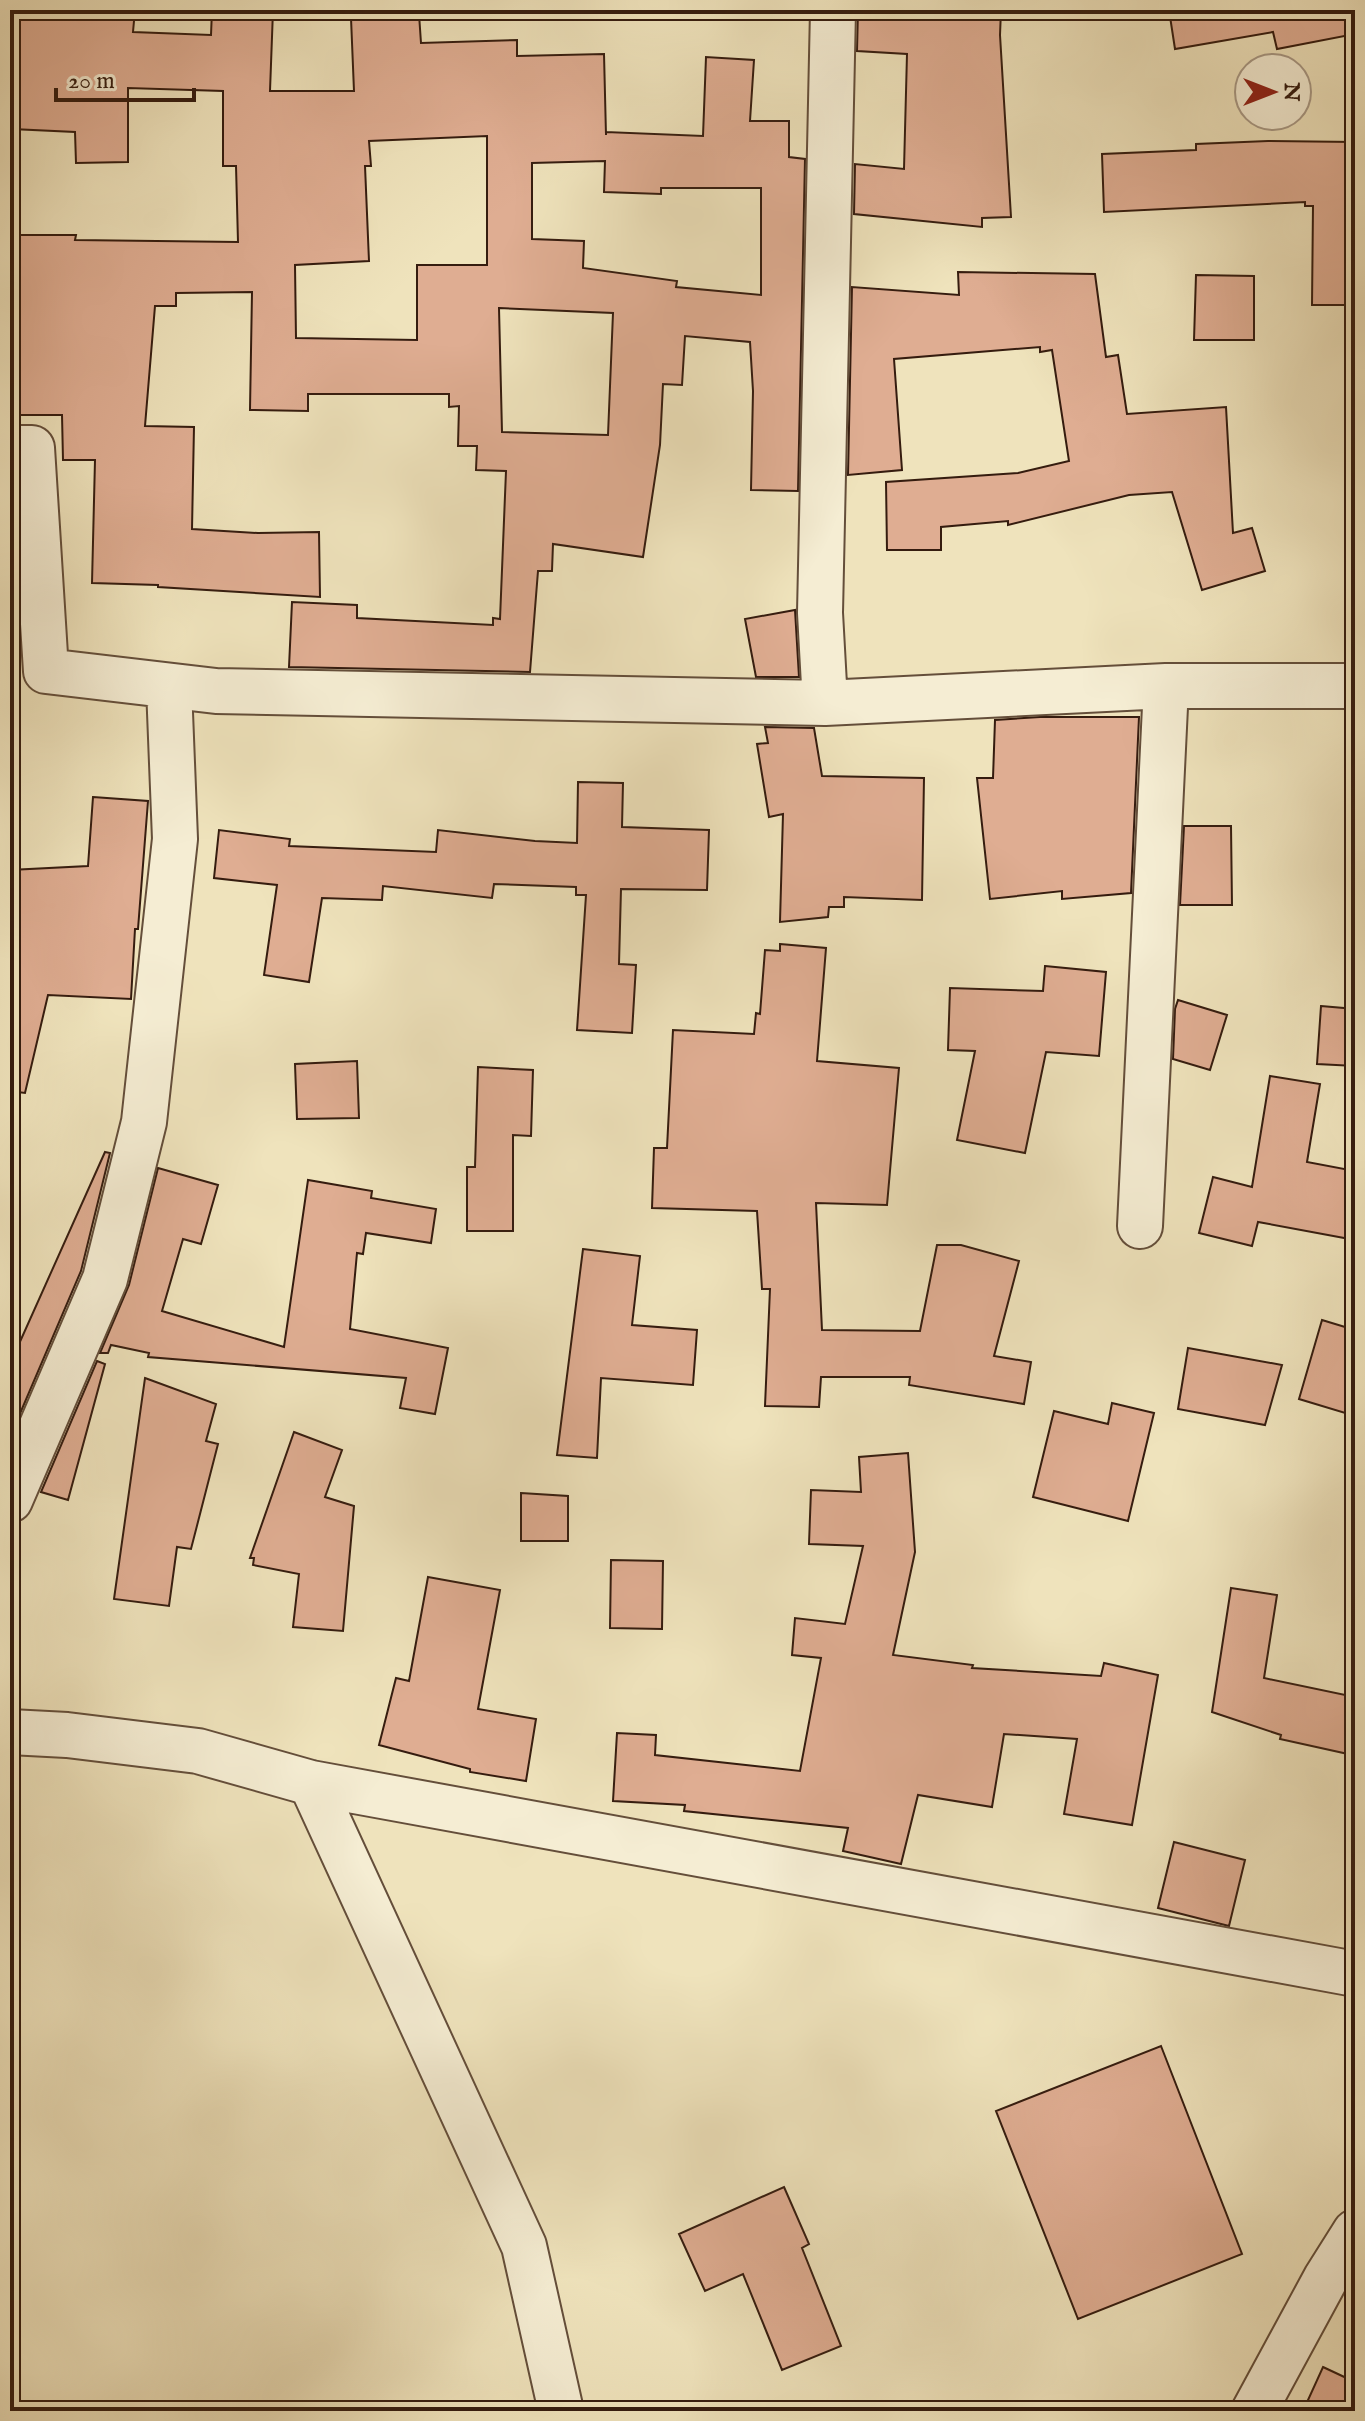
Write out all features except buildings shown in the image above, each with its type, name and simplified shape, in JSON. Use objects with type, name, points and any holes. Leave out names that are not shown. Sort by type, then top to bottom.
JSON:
[{"type":"street","points":[[825,703],[820,613],[833,10]]},
{"type":"street","points":[[10,448],[32,448],[46,671],[169,687],[232,691],[825,703],[1166,686],[1355,686]]},
{"type":"street","points":[[1140,1226],[1166,686]]},
{"type":"street","points":[[10,1500],[105,1279],[144,1122],[175,839],[169,687]]},
{"type":"street","points":[[10,1732],[67,1735],[198,1751],[311,1783],[1355,1974]]},
{"type":"street","points":[[311,1783],[524,2246],[561,2411]]},
{"type":"street","points":[[1254,2411],[1326,2278],[1355,2232]]}]
